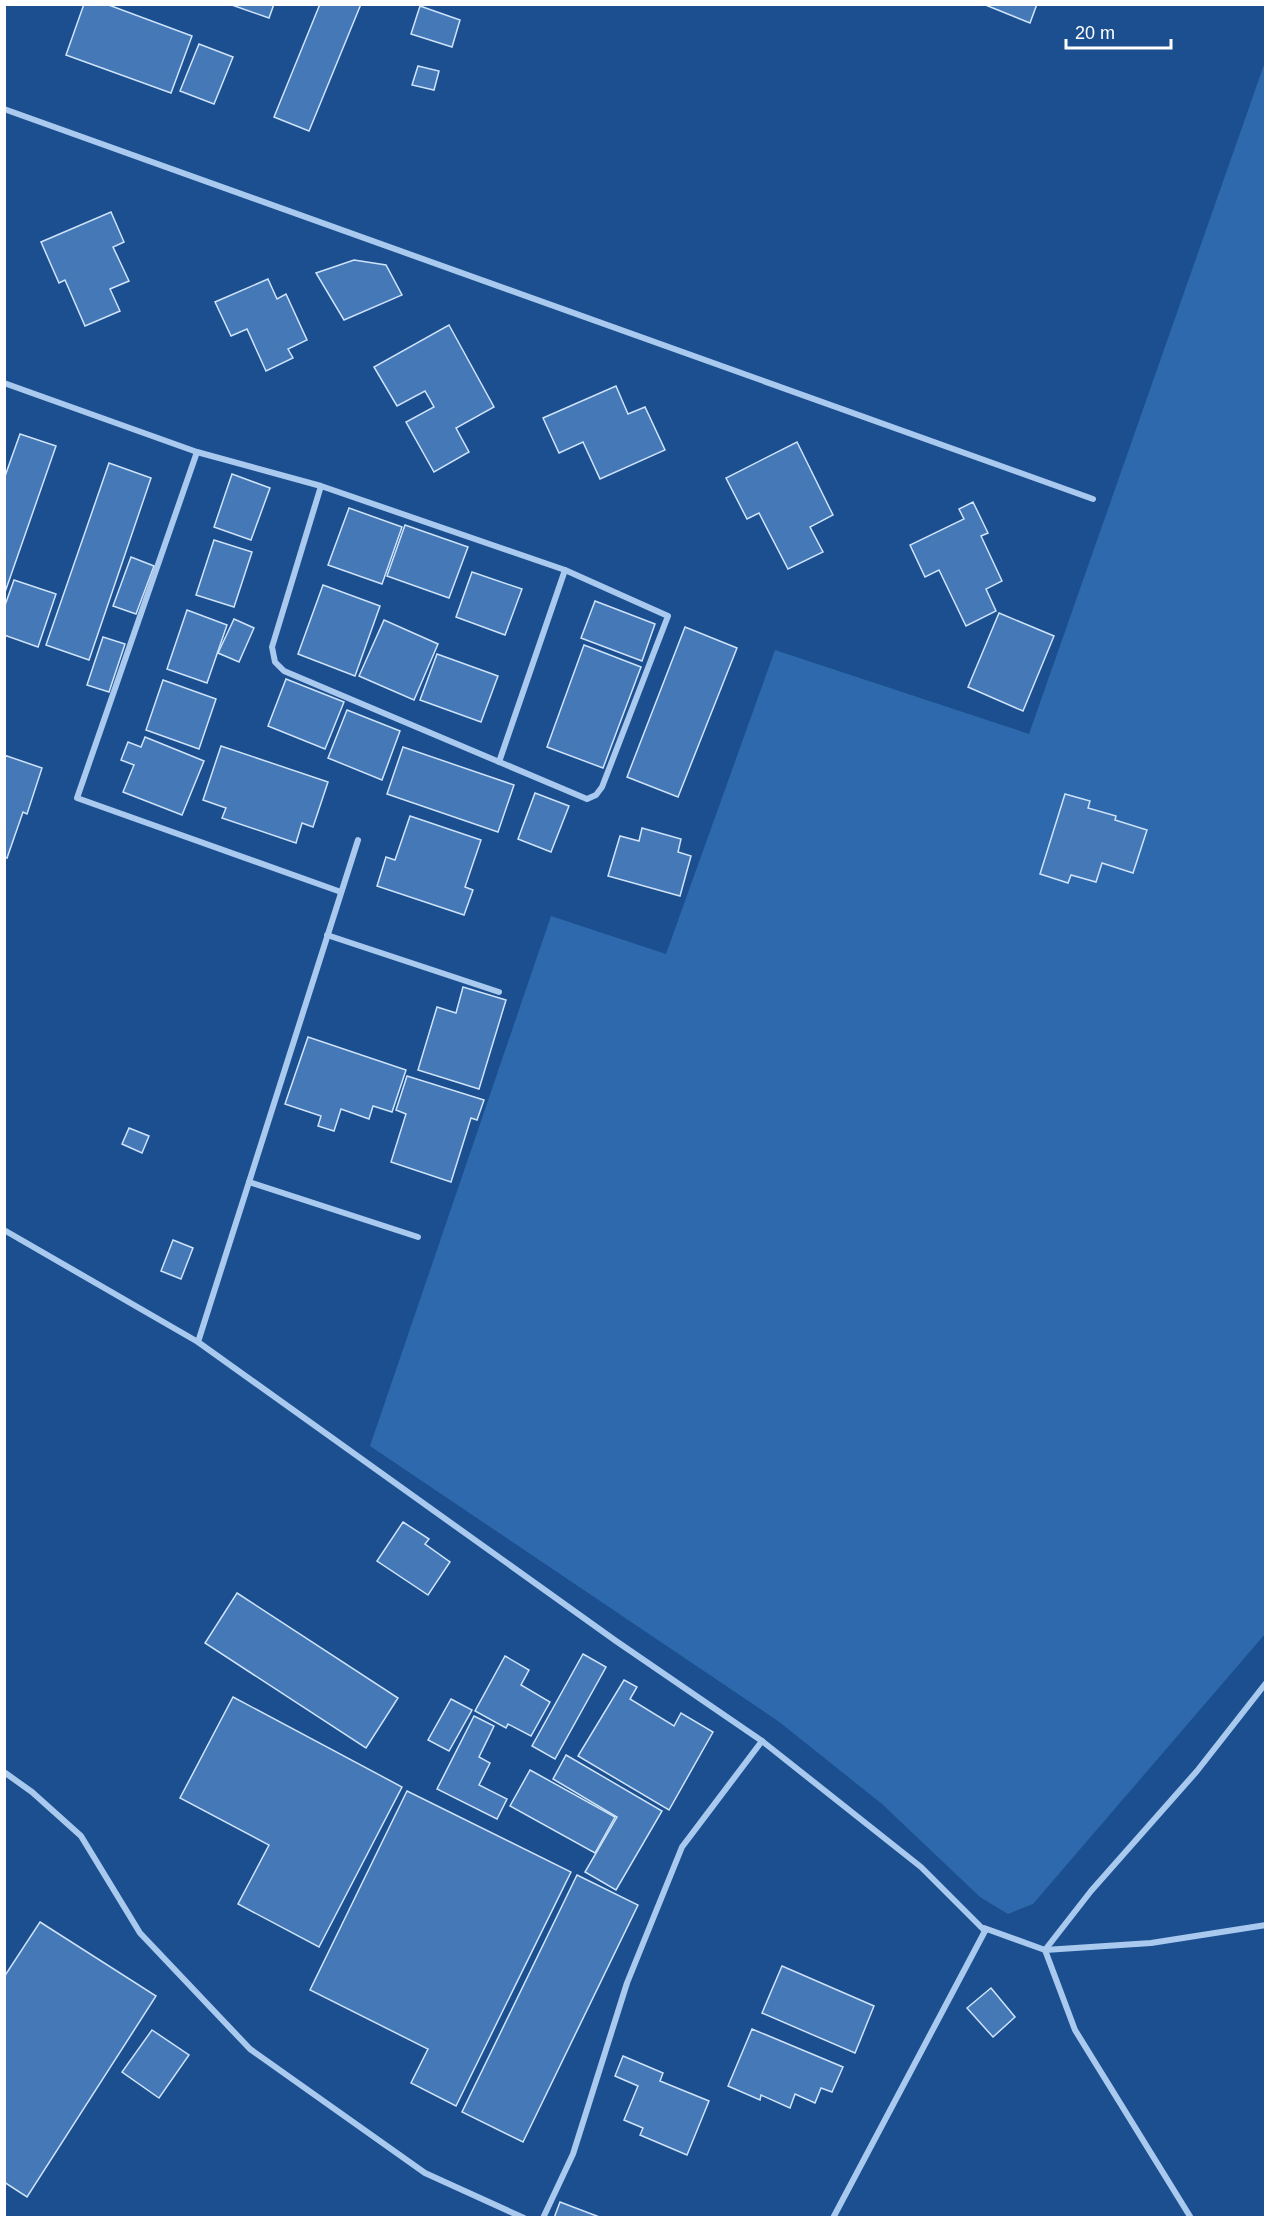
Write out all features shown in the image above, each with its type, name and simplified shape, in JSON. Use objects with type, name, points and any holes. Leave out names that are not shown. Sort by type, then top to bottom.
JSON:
[{"type":"street","points":[[4,109],[1093,499]]},
{"type":"street","points":[[4,382],[197,452],[321,486],[564,570],[668,616],[602,787],[596,795],[587,799],[284,671],[275,662],[272,647],[321,486]]},
{"type":"street","points":[[197,452],[77,798],[341,892]]},
{"type":"street","points":[[499,762],[564,570]]},
{"type":"street","points":[[198,1342],[358,840]]},
{"type":"street","points":[[327,935],[499,992]]},
{"type":"street","points":[[249,1182],[418,1237]]},
{"type":"street","points":[[4,1230],[198,1342],[606,1634],[762,1742],[921,1867],[985,1931]]},
{"type":"street","points":[[1045,1950],[1091,1892],[1197,1771],[1266,1683]]},
{"type":"street","points":[[543,2217],[573,2154],[627,1983],[682,1847],[762,1742]]},
{"type":"street","points":[[4,1772],[32,1792],[81,1836],[140,1933],[250,2049],[425,2173],[524,2217]]},
{"type":"street","points":[[833,2217],[985,1931],[984,1928],[1045,1950],[1151,1943],[1266,1925]]},
{"type":"street","points":[[1045,1950],[1075,2030],[1191,2217]]},
{"type":"shaded area","points":[[1265,62],[1265,1634],[1033,1904],[1008,1914],[980,1897],[882,1804],[778,1721],[370,1446],[551,916],[666,954],[775,650],[1029,734]]},
{"type":"building","points":[[84,4],[106,4],[192,36],[171,93],[66,55]]},
{"type":"building","points":[[229,4],[274,4],[269,18]]},
{"type":"building","points":[[320,4],[361,4],[309,131],[274,117]]},
{"type":"building","points":[[983,4],[1037,4],[1030,23]]},
{"type":"building","points":[[420,6],[460,20],[452,47],[411,34]]},
{"type":"building","points":[[199,44],[233,57],[214,104],[180,91]]},
{"type":"building","points":[[418,66],[439,71],[434,90],[412,85]]},
{"type":"building","points":[[111,212],[124,242],[113,247],[129,281],[110,289],[120,311],[85,326],[65,280],[59,283],[41,242]]},
{"type":"building","points":[[354,260],[386,265],[402,295],[344,320],[316,273]]},
{"type":"building","points":[[268,279],[277,299],[286,294],[307,340],[288,349],[293,358],[266,371],[247,329],[231,336],[215,302]]},
{"type":"building","points":[[449,325],[494,407],[456,428],[469,452],[434,472],[406,422],[434,407],[425,391],[397,406],[374,367]]},
{"type":"building","points":[[616,386],[628,414],[645,407],[665,450],[600,479],[583,442],[559,453],[543,418]]},
{"type":"building","points":[[20,434],[56,446],[4,595],[4,479]]},
{"type":"building","points":[[797,442],[833,515],[810,527],[823,552],[788,569],[759,513],[747,519],[726,478]]},
{"type":"building","points":[[109,463],[151,478],[89,660],[46,645]]},
{"type":"building","points":[[232,474],[270,488],[251,540],[214,527]]},
{"type":"building","points":[[973,502],[988,533],[981,536],[1002,581],[986,589],[996,611],[966,626],[939,570],[925,577],[910,545],[964,519],[959,509]]},
{"type":"building","points":[[349,508],[402,527],[382,584],[328,565]]},
{"type":"building","points":[[405,525],[468,547],[449,598],[387,576]]},
{"type":"building","points":[[214,540],[252,552],[234,607],[196,595]]},
{"type":"building","points":[[131,557],[154,566],[136,614],[113,606]]},
{"type":"building","points":[[472,572],[522,589],[505,635],[456,617]]},
{"type":"building","points":[[14,580],[56,594],[38,647],[4,635],[4,608]]},
{"type":"building","points":[[323,585],[380,606],[355,676],[298,654]]},
{"type":"building","points":[[595,601],[655,624],[642,661],[581,638]]},
{"type":"building","points":[[187,610],[227,625],[207,683],[167,669]]},
{"type":"building","points":[[999,613],[1054,636],[1023,711],[968,687]]},
{"type":"building","points":[[234,619],[254,628],[239,662],[218,653]]},
{"type":"building","points":[[384,620],[438,644],[414,700],[359,676]]},
{"type":"building","points":[[685,627],[737,648],[678,797],[627,777]]},
{"type":"building","points":[[103,637],[125,644],[109,692],[87,685]]},
{"type":"building","points":[[584,645],[641,667],[603,768],[547,747]]},
{"type":"building","points":[[437,654],[498,676],[481,722],[420,700]]},
{"type":"building","points":[[286,679],[344,702],[325,749],[268,726]]},
{"type":"building","points":[[163,680],[216,699],[199,749],[146,730]]},
{"type":"building","points":[[347,710],[400,731],[382,780],[328,758]]},
{"type":"building","points":[[145,737],[204,761],[182,815],[123,792],[134,765],[121,760],[128,742],[141,747]]},
{"type":"building","points":[[221,746],[328,782],[313,827],[302,823],[296,843],[222,818],[226,808],[203,800]]},
{"type":"building","points":[[403,747],[514,785],[498,832],[387,794]]},
{"type":"building","points":[[4,755],[42,768],[27,814],[23,812],[7,858],[4,856]]},
{"type":"building","points":[[535,793],[569,806],[551,852],[518,839]]},
{"type":"building","points":[[1065,794],[1090,801],[1088,808],[1116,816],[1115,820],[1147,830],[1133,873],[1102,863],[1096,882],[1071,875],[1068,883],[1040,874]]},
{"type":"building","points":[[410,816],[481,840],[465,887],[473,890],[464,915],[377,886],[386,857],[395,860]]},
{"type":"building","points":[[642,828],[681,839],[678,852],[691,856],[680,896],[608,876],[620,836],[639,841]]},
{"type":"building","points":[[463,987],[506,1000],[479,1089],[418,1070],[437,1007],[456,1013]]},
{"type":"building","points":[[308,1037],[406,1070],[392,1112],[373,1106],[369,1119],[341,1109],[334,1131],[318,1126],[321,1116],[285,1104]]},
{"type":"building","points":[[407,1076],[484,1100],[477,1120],[471,1118],[451,1182],[391,1162],[406,1114],[396,1110]]},
{"type":"building","points":[[129,1128],[149,1136],[142,1153],[122,1144]]},
{"type":"building","points":[[173,1240],[193,1248],[181,1279],[161,1271]]},
{"type":"building","points":[[403,1522],[429,1539],[425,1544],[450,1562],[428,1595],[377,1561]]},
{"type":"building","points":[[237,1593],[398,1698],[366,1748],[205,1643]]},
{"type":"building","points":[[583,1654],[606,1667],[555,1759],[532,1746]]},
{"type":"building","points":[[505,1656],[529,1670],[521,1685],[550,1702],[531,1736],[508,1724],[506,1728],[475,1711]]},
{"type":"building","points":[[624,1680],[637,1687],[630,1699],[674,1726],[681,1713],[713,1732],[669,1810],[578,1756]]},
{"type":"building","points":[[233,1697],[402,1787],[319,1947],[238,1904],[269,1845],[180,1798]]},
{"type":"building","points":[[451,1699],[472,1710],[449,1751],[428,1740]]},
{"type":"building","points":[[474,1716],[494,1726],[479,1757],[490,1763],[479,1785],[507,1799],[497,1819],[437,1789]]},
{"type":"building","points":[[566,1755],[662,1811],[616,1890],[585,1872],[617,1817],[553,1779]]},
{"type":"building","points":[[530,1770],[615,1817],[595,1853],[510,1806]]},
{"type":"building","points":[[407,1791],[571,1872],[456,2106],[411,2083],[428,2049],[310,1990]]},
{"type":"building","points":[[577,1875],[638,1905],[523,2142],[462,2112]]},
{"type":"building","points":[[40,1922],[156,1996],[27,2197],[4,2182],[4,1977]]},
{"type":"building","points":[[782,1966],[874,2006],[855,2053],[762,2013]]},
{"type":"building","points":[[991,1988],[1015,2017],[993,2037],[967,2008]]},
{"type":"building","points":[[752,2029],[843,2067],[832,2092],[821,2088],[815,2103],[795,2094],[790,2108],[761,2095],[760,2100],[728,2086]]},
{"type":"building","points":[[152,2030],[189,2055],[159,2098],[122,2072]]},
{"type":"building","points":[[623,2056],[663,2073],[660,2081],[709,2101],[687,2155],[640,2135],[643,2128],[624,2120],[638,2086],[615,2076]]},
{"type":"building","points":[[560,2202],[602,2218],[554,2218]]}]
